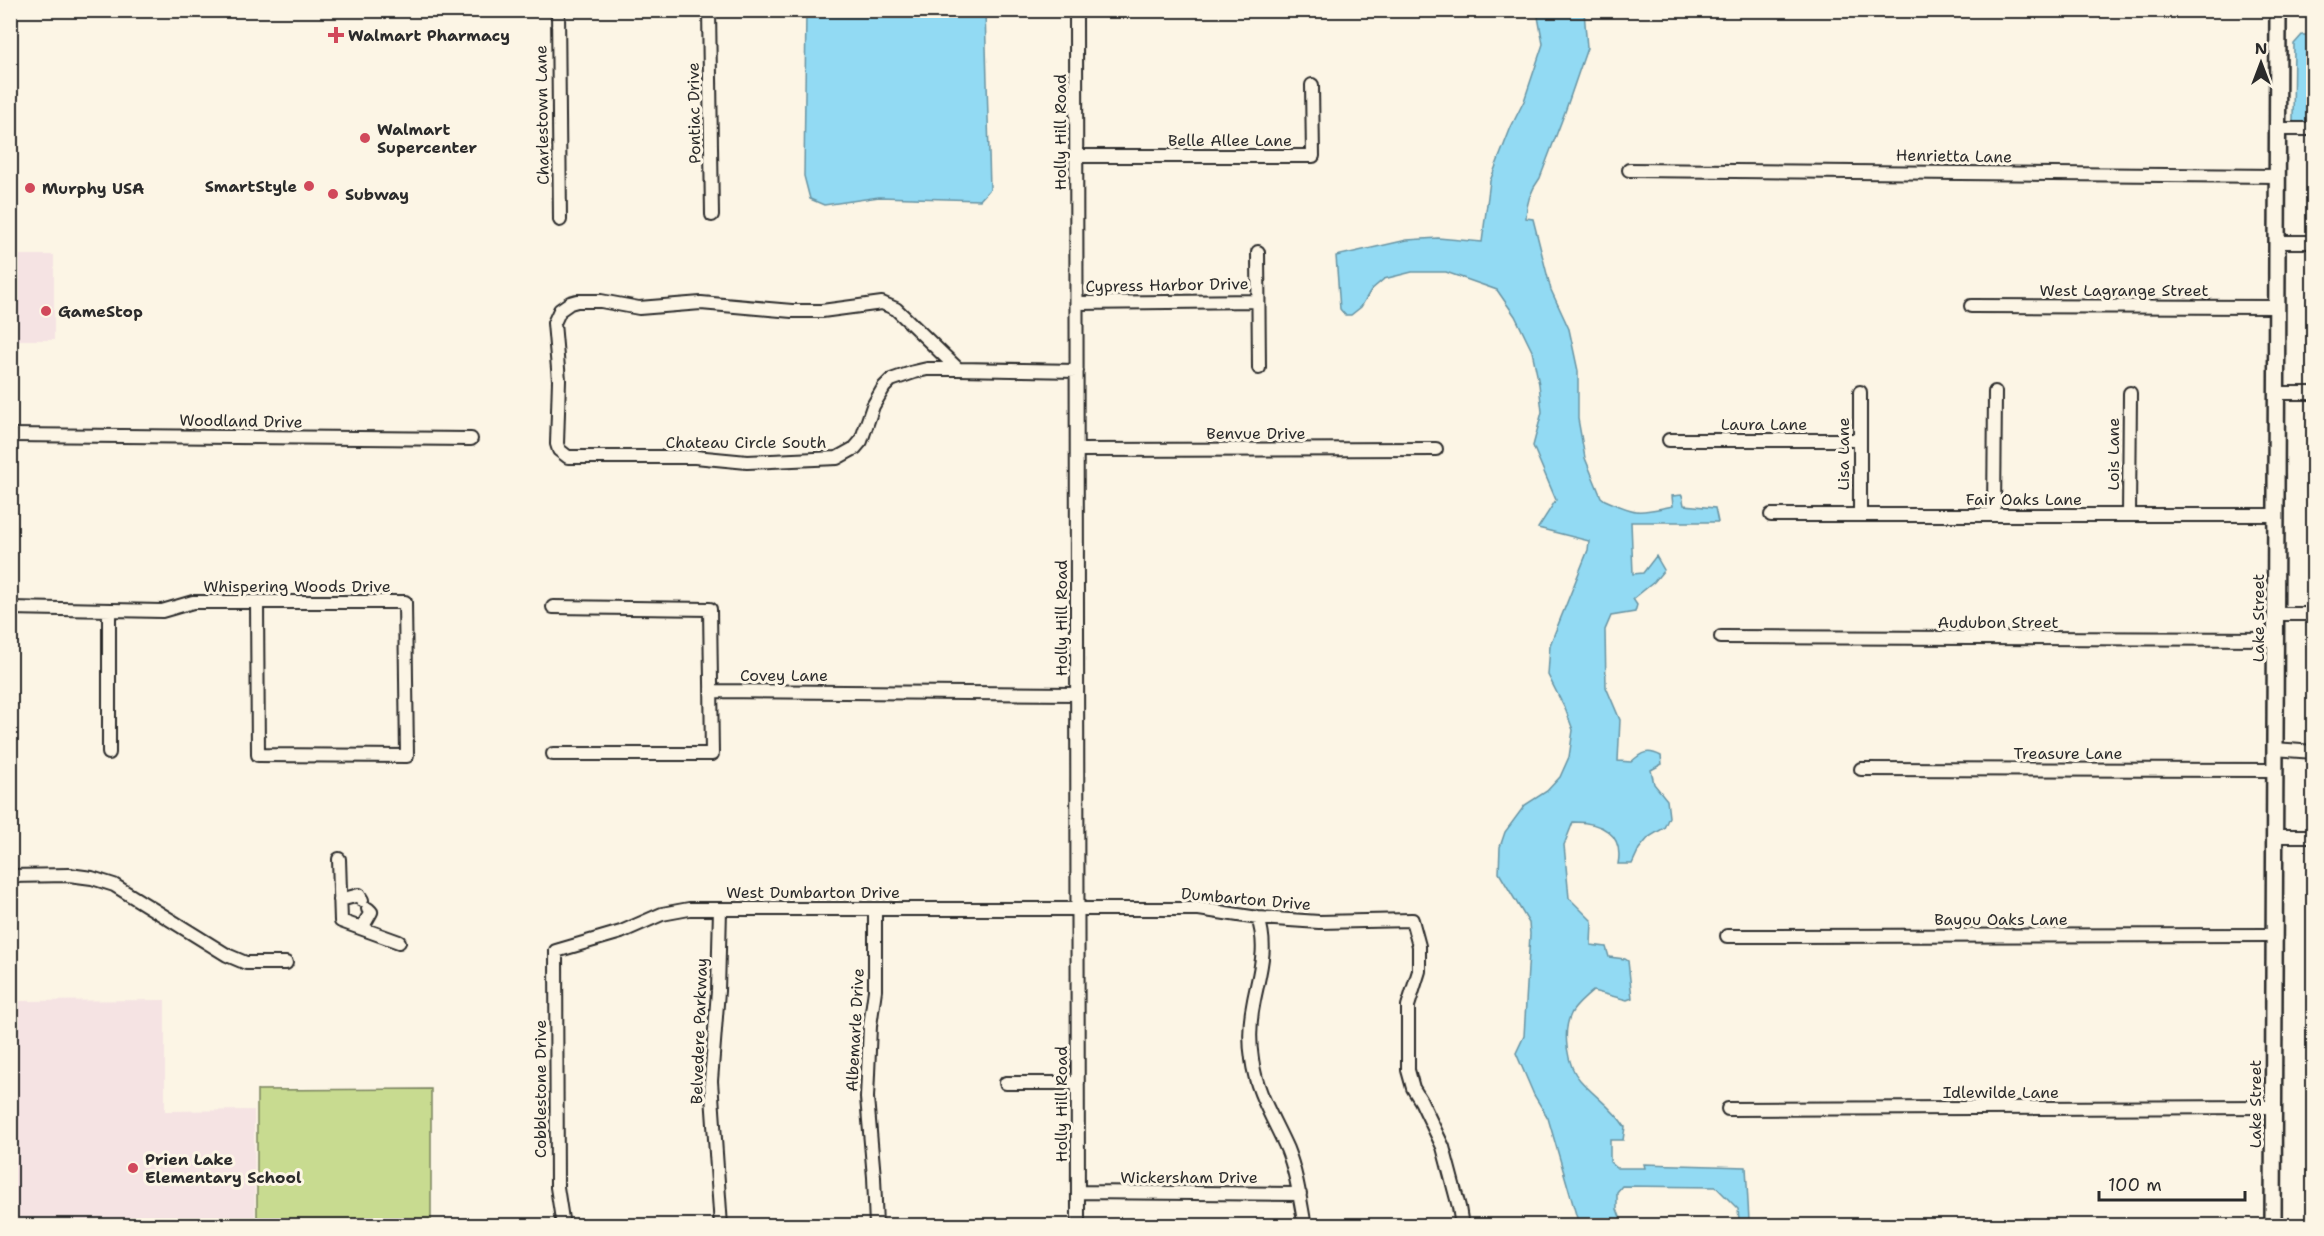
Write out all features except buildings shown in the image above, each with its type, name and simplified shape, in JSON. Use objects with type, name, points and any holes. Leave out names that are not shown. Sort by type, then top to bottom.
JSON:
[{"type":"main road","name":"Lake Street","points":[[2273,1226],[2278,10]]},
{"type":"street","name":"Charlestown Lane","points":[[558,10],[560,220]]},
{"type":"street","name":"Pontiac Drive","points":[[710,10],[711,215]]},
{"type":"street","name":"Holly Hill Road","points":[[1076,10],[1078,1226]]},
{"type":"street","name":"Belle Allee Lane","points":[[1076,156],[1313,156],[1312,85]]},
{"type":"street","points":[[2278,129],[2313,129]]},
{"type":"street","name":"Henrietta Lane","points":[[1629,170],[2278,176]]},
{"type":"street","points":[[2277,242],[2313,242]]},
{"type":"street","points":[[1258,252],[1259,368]]},
{"type":"street","name":"Chateau Circle South","points":[[958,369],[896,309],[882,303],[822,311],[792,311],[701,303],[639,309],[601,301],[577,301],[560,310],[554,322],[559,380],[556,444],[559,450],[568,457],[695,457],[747,462],[823,460],[837,458],[855,448],[866,431],[877,396],[891,380],[927,369],[1077,371]]},
{"type":"street","name":"Cypress Harbor Drive","points":[[1077,303],[1258,301]]},
{"type":"street","name":"West Lagrange Street","points":[[1971,306],[2277,307]]},
{"type":"street","name":"Lisa Lane","points":[[1860,392],[1860,515]]},
{"type":"street","points":[[1994,515],[1995,392]]},
{"type":"street","name":"Lois Lane","points":[[2129,515],[2130,393]]},
{"type":"street","points":[[2277,393],[2313,393]]},
{"type":"street","name":"Woodland Drive","points":[[10,435],[471,440]]},
{"type":"street","name":"Laura Lane","points":[[1669,440],[1860,440]]},
{"type":"street","name":"Benvue Drive","points":[[1077,450],[1436,449]]},
{"type":"street","name":"Fair Oaks Lane","points":[[1771,515],[2276,515]]},
{"type":"street","name":"Whispering Woods Drive","points":[[10,608],[162,611],[193,602],[257,602],[405,602],[407,756],[258,755],[257,602]]},
{"type":"street","points":[[553,754],[711,754],[710,609],[554,607]]},
{"type":"street","points":[[109,610],[109,753]]},
{"type":"street","points":[[2276,614],[2313,614]]},
{"type":"street","name":"Audubon Street","points":[[1721,637],[2276,639]]},
{"type":"street","name":"Covey Lane","points":[[711,691],[1077,694]]},
{"type":"street","points":[[2274,750],[2313,752]]},
{"type":"street","name":"Treasure Lane","points":[[1861,769],[2275,770]]},
{"type":"street","points":[[2274,836],[2313,836]]},
{"type":"street","points":[[339,859],[341,921],[399,942]]},
{"type":"street","points":[[10,876],[69,875],[92,878],[114,885],[226,955],[246,963],[285,963]]},
{"type":"street","points":[[340,900],[359,895],[371,912],[362,928]]},
{"type":"street","name":"West Dumbarton Drive","points":[[556,951],[621,932],[662,914],[689,909],[1077,909]]},
{"type":"street","name":"Belvedere Parkway","points":[[720,909],[718,992],[711,1081],[721,1226]]},
{"type":"street","name":"Albemarle Drive","points":[[875,909],[875,990],[870,1026],[867,1098],[876,1226]]},
{"type":"street","name":"Dumbarton Drive","points":[[1077,909],[1199,909],[1258,918],[1319,922],[1412,921],[1419,946],[1419,971],[1408,1006],[1408,1070],[1413,1088],[1443,1148],[1462,1226]]},
{"type":"street","points":[[1258,918],[1264,953],[1251,1018],[1252,1060],[1263,1102],[1288,1151],[1300,1194],[1305,1226]]},
{"type":"street","name":"Bayou Oaks Lane","points":[[1727,936],[2274,936]]},
{"type":"street","name":"Cobblestone Drive","points":[[556,951],[557,1187],[562,1226]]},
{"type":"street","points":[[1006,1083],[1078,1083]]},
{"type":"street","name":"Idlewilde Lane","points":[[1728,1109],[2273,1107]]},
{"type":"street","name":"Wickersham Drive","points":[[1078,1192],[1300,1194]]},
{"type":"shaded area","points":[[17,255],[54,255],[54,340],[11,340],[11,258]]},
{"type":"shaded area","name":"Prien Lake Elementary School","points":[[165,1000],[165,1111],[254,1110],[255,1225],[11,1225],[11,1001]]},
{"type":"green space","points":[[431,1089],[431,1225],[257,1225],[257,1090]]},
{"type":"water","points":[[806,11],[985,11],[990,189],[980,200],[879,197],[824,205],[810,199],[804,176]]},
{"type":"water","points":[[1537,11],[1584,11],[1587,48],[1540,178],[1530,197],[1526,218],[1533,219],[1551,290],[1569,329],[1578,371],[1578,419],[1585,458],[1601,497],[1605,500],[1632,510],[1645,511],[1673,506],[1672,496],[1682,495],[1684,505],[1715,508],[1718,522],[1631,522],[1633,574],[1643,573],[1656,556],[1664,570],[1654,582],[1633,599],[1637,605],[1635,612],[1611,616],[1605,630],[1606,687],[1620,720],[1618,761],[1631,762],[1649,752],[1661,756],[1662,764],[1651,770],[1654,784],[1667,800],[1669,817],[1664,828],[1649,837],[1639,849],[1632,864],[1618,864],[1617,844],[1608,831],[1592,824],[1573,822],[1564,845],[1569,898],[1592,921],[1591,945],[1606,947],[1609,957],[1628,961],[1632,998],[1627,1000],[1593,991],[1571,1014],[1568,1021],[1567,1048],[1572,1066],[1580,1080],[1625,1127],[1623,1140],[1610,1140],[1610,1162],[1617,1168],[1645,1168],[1644,1164],[1746,1167],[1749,1220],[1739,1220],[1738,1209],[1716,1187],[1622,1186],[1617,1192],[1617,1209],[1623,1225],[1579,1225],[1548,1118],[1534,1095],[1516,1053],[1524,1036],[1530,934],[1529,923],[1499,873],[1500,847],[1505,832],[1525,805],[1547,791],[1560,777],[1569,757],[1573,730],[1548,675],[1550,645],[1588,550],[1589,541],[1538,528],[1556,500],[1533,446],[1542,412],[1532,351],[1515,316],[1497,290],[1446,272],[1412,272],[1384,279],[1371,290],[1361,307],[1351,315],[1345,315],[1340,309],[1336,256],[1407,240],[1438,238],[1482,242],[1490,181],[1524,101],[1543,44]]},
{"type":"water","points":[[2302,35],[2313,35],[2313,122],[2293,122],[2294,44]]},
{"type":"place","name":"Walmart Pharmacy","points":[[336,35]]},
{"type":"place","name":"Walmart Supercenter","points":[[365,138]]},
{"type":"place","name":"SmartStyle","points":[[309,186]]},
{"type":"place","name":"Murphy USA","points":[[30,188]]},
{"type":"place","name":"Subway","points":[[333,194]]},
{"type":"place","name":"GameStop","points":[[46,311]]},
{"type":"place","name":"Prien Lake Elementary School","points":[[133,1168]]}]
